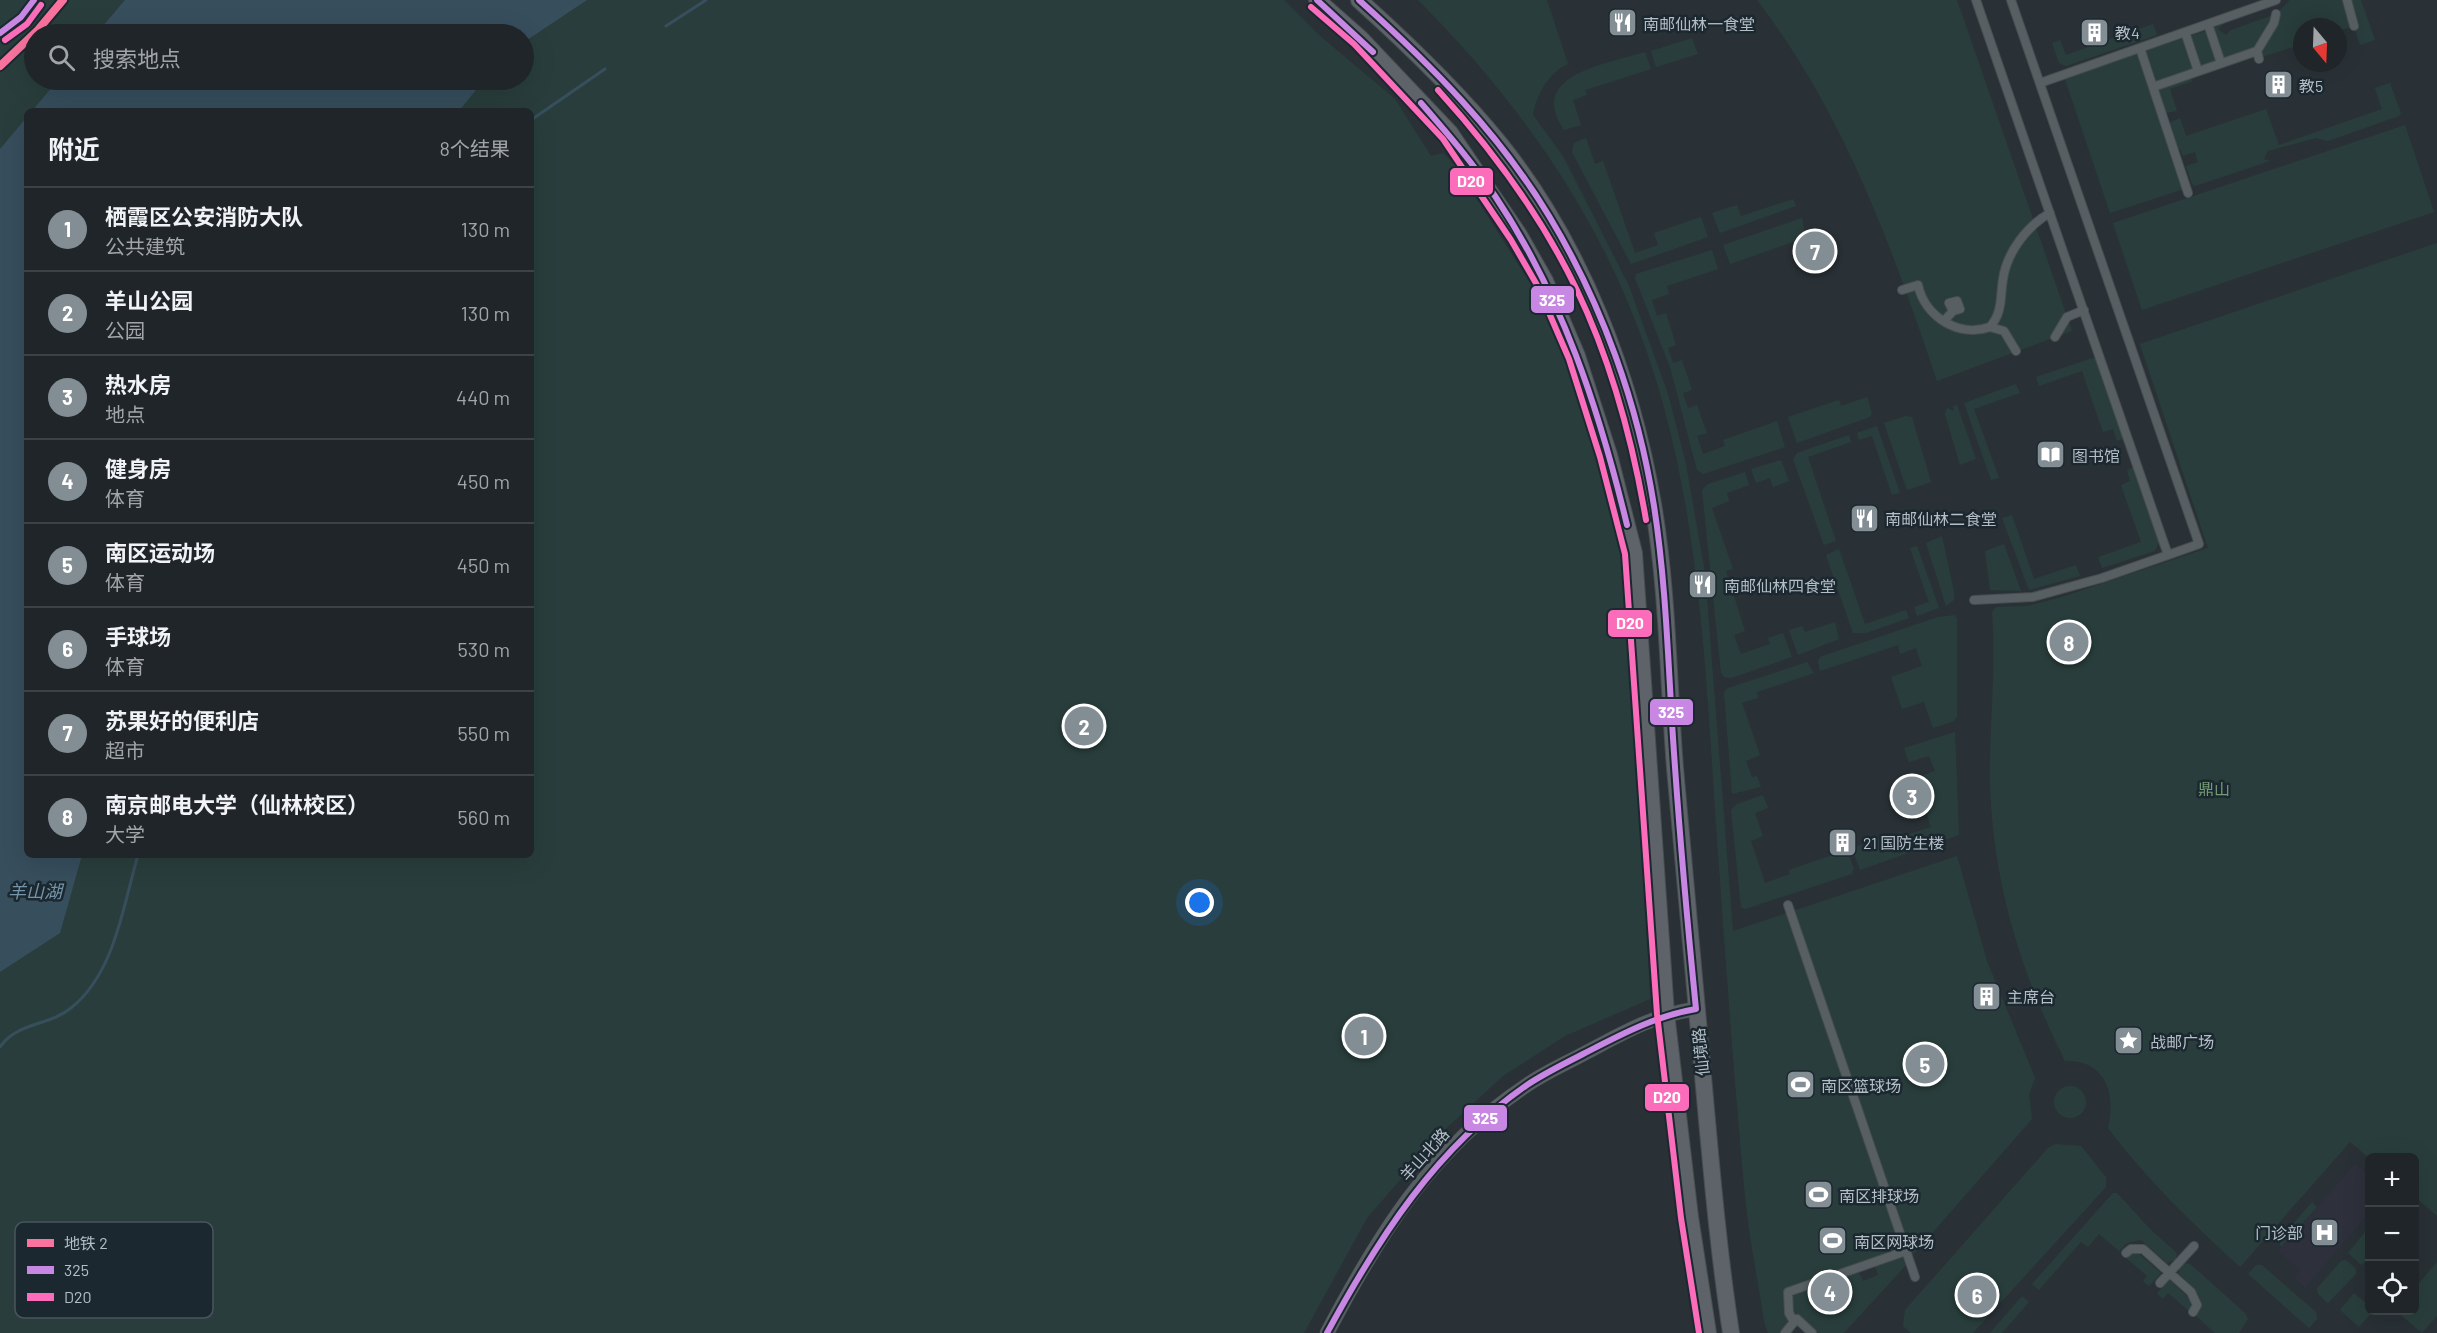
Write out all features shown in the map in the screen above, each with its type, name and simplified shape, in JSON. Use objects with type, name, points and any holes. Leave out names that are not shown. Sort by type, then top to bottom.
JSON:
[{"type":"main road","name":"仙境路","points":[[1317,0],[1360,38],[1450,133],[1525,244],[1545,280],[1577,356],[1610,455],[1634,553],[1666,1013],[1690,1216],[1708,1333]]},
{"type":"main road","name":"仙境路","points":[[1359,0],[1448,87],[1507,154],[1569,250],[1588,289],[1621,376],[1641,442],[1660,558],[1696,1009],[1722,1277],[1731,1333]]},
{"type":"street","points":[[1976,0],[2168,555]]},
{"type":"street","points":[[1974,600],[2033,597],[2102,578],[2199,544],[2012,0]]},
{"type":"street","points":[[2040,83],[2276,0]]},
{"type":"street","points":[[2347,0],[2354,26]]},
{"type":"street","points":[[2153,87],[2221,63],[2258,55],[2276,14]]},
{"type":"street","points":[[2208,24],[2221,63]]},
{"type":"street","points":[[2185,32],[2198,71]]},
{"type":"street","points":[[2140,48],[2188,193]]},
{"type":"street","points":[[1902,290],[1918,285],[1929,310],[1958,329],[1982,330],[1990,327],[1996,321],[2002,301],[2005,267],[2027,230],[2034,222],[2050,213]]},
{"type":"street","points":[[2055,337],[2067,317],[2084,310]]},
{"type":"street","points":[[1944,321],[1953,311]]},
{"type":"street","points":[[1990,327],[2004,331],[2016,351]]},
{"type":"street","points":[[1788,905],[1915,1277]]},
{"type":"street","name":"羊山北路","points":[[1327,1333],[1371,1250],[1401,1205],[1460,1139],[1528,1084],[1634,1027],[1666,1013],[1696,1009]]},
{"type":"street","points":[[2160,1283],[2194,1246]]},
{"type":"street","points":[[2126,1253],[2131,1249],[2143,1249],[2170,1272],[2195,1297],[2197,1305],[2193,1312]]},
{"type":"street","points":[[1794,1322],[1789,1312],[1788,1292],[1906,1251]]},
{"type":"street","points":[[1785,1333],[1797,1319],[1812,1333]]},
{"type":"shaded area","name":"门诊部","points":[[2355,1164],[2365,1173],[2365,1218],[2305,1288],[2294,1278],[2300,1270],[2278,1251]]},
{"type":"green space","points":[[0,0],[1284,0],[1319,35],[1395,99],[1431,156],[1443,153],[1455,165],[1530,283],[1556,334],[1603,465],[1631,598],[1650,999],[1565,1036],[1503,1076],[1439,1135],[1367,1218],[1304,1333],[0,1333]]},
{"type":"green space","points":[[1418,0],[1547,0],[1568,64],[1549,78],[1544,85],[1533,115],[1563,156],[1629,286],[1668,394],[1686,464],[1705,573],[1733,931],[1787,913],[1901,1249],[1785,1289],[1786,1314],[1791,1323],[1782,1333],[1768,1333],[1764,1321],[1747,1212],[1701,617],[1683,490],[1669,427],[1651,365],[1629,305],[1588,221],[1564,181],[1511,105],[1481,68]]},
{"type":"green space","points":[[1757,0],[1957,0],[2072,331],[1937,381],[1902,281],[1863,183],[1816,88],[1788,43]]},
{"type":"green space","points":[[2290,0],[2361,0],[2375,40],[2360,45],[2354,26],[2347,28],[2347,18],[2293,18],[2293,47],[2262,57],[2259,48],[2225,60],[2222,58],[2214,28],[2223,24],[2218,29],[2226,35],[2231,30],[2276,14]]},
{"type":"green space","points":[[2153,24],[2157,35],[2066,66],[2059,63],[2052,43],[2060,40],[2066,55]]},
{"type":"green space","points":[[2206,31],[2217,62],[2200,68],[2190,36]]},
{"type":"green space","points":[[1692,38],[1698,54],[1656,67],[1651,51]]},
{"type":"green space","points":[[2183,38],[2194,70],[2157,83],[2146,51]]},
{"type":"green space","points":[[1645,52],[1651,69],[1585,90],[1587,95],[1573,100],[1581,125],[1564,130],[1555,111],[1555,96],[1563,84],[1593,67]]},
{"type":"green space","points":[[2139,53],[2184,189],[2110,213],[2065,79]]},
{"type":"green space","points":[[2189,76],[2193,81],[2170,89],[2177,111],[2165,113],[2158,88]]},
{"type":"green space","points":[[2390,83],[2401,113],[2399,116],[2328,141],[2316,138],[2268,151],[2264,159],[2270,161],[2195,186],[2192,184],[2186,166],[2198,162],[2195,152],[2183,156],[2180,149],[2177,150],[2169,123],[2180,118],[2186,136],[2266,109],[2279,145],[2382,109],[2375,88]]},
{"type":"green space","points":[[2405,125],[2434,212],[2142,310],[2113,223]]},
{"type":"green space","points":[[1586,138],[1595,164],[1603,161],[1635,253],[1658,245],[1654,233],[1701,217],[1708,237],[1631,264],[1572,152],[1574,143]]},
{"type":"green space","points":[[1793,199],[1796,206],[1720,233],[1712,213],[1737,205],[1741,216]]},
{"type":"green space","points":[[1802,218],[1807,245],[1796,249],[1793,242],[1730,264],[1723,245]]},
{"type":"green space","name":"鼎山","points":[[2437,243],[2437,1216],[2419,1200],[2419,1153],[2365,1155],[2350,1142],[2240,1267],[2171,1201],[2138,1166],[2108,1128],[2111,1104],[2109,1092],[2099,1073],[2091,1066],[2065,1061],[2048,1025],[2020,952],[2000,876],[1994,838],[1990,758],[1992,612],[1996,607],[2027,606],[2062,597],[2208,548],[2140,344]]},
{"type":"green space","points":[[1712,250],[1718,269],[1667,286],[1669,294],[1652,300],[1657,316],[1666,313],[1676,345],[1668,348],[1673,363],[1682,360],[1692,390],[1683,393],[1688,408],[1697,405],[1707,433],[1697,436],[1703,454],[1725,446],[1723,440],[1777,421],[1785,447],[1703,474],[1697,470],[1670,367],[1635,278],[1636,274]]},
{"type":"green space","points":[[2096,357],[2125,438],[2117,441],[2113,429],[2103,432],[2082,371],[2039,386],[2036,377]]},
{"type":"green space","points":[[2016,384],[2020,393],[1974,409],[1999,478],[1991,480],[1964,403]]},
{"type":"green space","points":[[1867,397],[1872,413],[1870,417],[1797,443],[1788,417],[1839,400],[1841,406]]},
{"type":"green space","points":[[1957,405],[1976,459],[1960,465],[1945,414],[1947,408],[1954,411],[1953,406]]},
{"type":"green space","points":[[1906,416],[1912,417],[1931,482],[1907,490],[1884,423]]},
{"type":"green space","points":[[1877,426],[1900,493],[1892,495],[1872,436],[1859,440],[1857,433]]},
{"type":"green space","points":[[1849,435],[1851,442],[1808,457],[1836,541],[1824,545],[1793,459],[1797,453]]},
{"type":"green space","points":[[1781,460],[1789,481],[1773,487],[1770,478],[1756,483],[1751,469]]},
{"type":"green space","points":[[2135,467],[2160,540],[2155,551],[2102,568],[2098,557],[2141,542],[2121,485],[2130,481],[2127,470]]},
{"type":"green space","points":[[1745,472],[1749,485],[1727,493],[1729,501],[1712,508],[1733,569],[1726,571],[1745,631],[1734,635],[1741,654],[1770,644],[1768,638],[1783,633],[1792,657],[1731,678],[1724,677],[1721,673],[1702,490],[1708,484]]},
{"type":"green space","points":[[2012,515],[2034,579],[2076,565],[2080,576],[2029,590],[2002,518]]},
{"type":"green space","points":[[1942,536],[1954,592],[1954,600],[1946,606],[1926,543]]},
{"type":"green space","points":[[2004,544],[2021,591],[1990,590],[1985,551]]},
{"type":"green space","points":[[1917,546],[1939,608],[1917,616],[1914,607],[1929,602],[1910,548]]},
{"type":"green space","points":[[1839,549],[1865,624],[1906,610],[1909,618],[1866,633],[1853,633],[1826,555]]},
{"type":"green space","points":[[1955,615],[1957,619],[1957,717],[1954,721],[1933,728],[1924,702],[1902,709],[1891,677],[1922,666],[1916,648],[1900,654],[1898,645],[1820,671],[1818,662],[1820,657],[1938,617]]},
{"type":"green space","points":[[1835,622],[1839,639],[1798,655],[1789,630],[1802,626],[1805,632]]},
{"type":"green space","points":[[1807,662],[1814,673],[1757,692],[1758,698],[1742,703],[1760,755],[1746,761],[1752,777],[1757,776],[1761,787],[1732,794],[1724,692],[1728,688]]},
{"type":"green space","points":[[1955,732],[1959,835],[1860,870],[1852,848],[1901,832],[1903,836],[1931,827],[1926,812],[1904,819],[1901,812],[1931,802],[1921,776],[1935,771],[1929,756],[1909,762],[1904,748]]},
{"type":"green space","points":[[1763,795],[1768,808],[1755,813],[1763,836],[1751,841],[1765,883],[1790,874],[1789,870],[1847,850],[1854,869],[1852,874],[1745,909],[1741,907],[1731,810],[1737,804]]},
{"type":"green space","points":[[1957,856],[1987,961],[2035,1078],[2029,1094],[2032,1119],[1913,1255],[1793,911]]},
{"type":"green space","points":[[2070,1086],[2081,1091],[2086,1102],[2081,1113],[2070,1118],[2059,1113],[2054,1102],[2059,1091]]},
{"type":"green space","points":[[2055,1144],[2081,1146],[2106,1177],[2106,1187],[1973,1333],[1911,1333],[1903,1326],[1905,1310],[2048,1148]]},
{"type":"green space","points":[[2113,1193],[2117,1193],[2151,1230],[2177,1253],[2176,1259],[2167,1263],[2141,1240],[2127,1243],[2119,1251],[2099,1234],[2088,1247],[2081,1242],[2039,1290],[2032,1284]]},
{"type":"green space","points":[[2312,1202],[2317,1207],[2281,1247],[2279,1240]]},
{"type":"green space","points":[[2365,1232],[2365,1262],[2361,1265],[2348,1253]]},
{"type":"green space","points":[[2133,1253],[2138,1253],[2161,1273],[2149,1286],[2143,1281],[2147,1276],[2126,1258]]},
{"type":"green space","points":[[1904,1257],[1906,1265],[1844,1333],[1818,1333],[1798,1316],[1796,1318],[1791,1310],[1791,1296],[1807,1291],[1813,1307],[1852,1294],[1846,1277],[1859,1272],[1863,1281],[1878,1275],[1875,1267]]},
{"type":"green space","points":[[2346,1260],[2356,1269],[2356,1274],[2328,1303],[2318,1294],[2317,1288],[2341,1261]]},
{"type":"green space","points":[[2437,1262],[2437,1316],[2422,1333],[2401,1315],[2419,1315],[2419,1283]]},
{"type":"green space","points":[[2185,1263],[2190,1264],[2245,1313],[2248,1319],[2239,1333],[2215,1333],[2196,1316],[2200,1303],[2199,1298],[2179,1274],[2179,1269]]},
{"type":"green space","points":[[2256,1265],[2262,1265],[2316,1312],[2317,1319],[2309,1328],[2248,1274]]},
{"type":"green space","points":[[2169,1279],[2192,1301],[2189,1311],[2168,1293],[2163,1299],[2157,1293]]},
{"type":"green space","points":[[2354,1293],[2365,1303],[2365,1315],[2370,1315],[2359,1327],[2340,1310]]},
{"type":"green space","points":[[2022,1296],[2029,1302],[2002,1333],[1990,1333]]},
{"type":"water","points":[[125,0],[587,0],[534,35],[534,24],[105,24]]},
{"type":"water","points":[[50,90],[476,90],[461,108],[35,108]]},
{"type":"water","name":"羊山湖","points":[[24,121],[24,858],[81,858],[60,933],[0,972],[0,149]]},
{"type":"waterway","points":[[666,26],[706,0]]},
{"type":"waterway","points":[[534,118],[605,69]]},
{"type":"waterway","points":[[0,1047],[7,1039],[24,1028],[62,1014],[86,993],[108,958],[122,917],[137,858]]},
{"type":"metro line","name":"2","points":[[43,24],[63,0]]},
{"type":"metro line","name":"2","points":[[0,66],[24,43]]},
{"type":"transit line","name":"325","points":[[0,33],[21,17],[34,0]]},
{"type":"transit line","name":"325","points":[[1317,0],[1373,52]]},
{"type":"transit line","name":"325","points":[[1327,1333],[1367,1263],[1412,1197],[1437,1166],[1494,1110],[1527,1085],[1610,1040],[1652,1021],[1696,1009],[1686,908],[1661,564],[1647,468],[1628,393],[1586,284],[1549,216],[1529,186],[1486,128],[1462,101],[1412,49],[1359,0]]},
{"type":"transit line","name":"D20","points":[[27,24],[41,5]]},
{"type":"transit line","name":"D20","points":[[1311,7],[1354,44],[1443,139],[1511,240],[1537,285],[1569,359],[1600,457],[1625,554],[1657,1014],[1681,1218],[1699,1333]]},
{"type":"transit line","name":"D20","points":[[5,40],[24,26]]},
{"type":"transit line","name":"D20","points":[[1438,90],[1480,139],[1517,188],[1549,238],[1576,288],[1599,341],[1618,397],[1646,520]]},
{"type":"transit line","name":"325","points":[[1421,103],[1460,148],[1487,184],[1519,234],[1540,273],[1559,313],[1591,396],[1627,525]]},
{"type":"place","name":"南邮仙林一食堂","points":[[1622,23]]},
{"type":"place","name":"教4","points":[[2094,32]]},
{"type":"place","name":"教5","points":[[2278,85]]},
{"type":"place","name":"苏果好的便利店","points":[[1815,251]]},
{"type":"place","name":"图书馆","points":[[2051,455]]},
{"type":"place","name":"南邮仙林二食堂","points":[[1864,518]]},
{"type":"place","name":"南邮仙林四食堂","points":[[1703,585]]},
{"type":"place","name":"南京邮电大学（仙林校区）","points":[[2069,642]]},
{"type":"place","name":"羊山公园","points":[[1084,726]]},
{"type":"place","name":"热水房","points":[[1912,796]]},
{"type":"place","name":"21 国防生楼","points":[[1842,842]]},
{"type":"place","name":"主席台","points":[[1986,996]]},
{"type":"place","name":"栖霞区公安消防大队","points":[[1364,1036]]},
{"type":"place","name":"战邮广场","points":[[2129,1041]]},
{"type":"place","name":"南区运动场","points":[[1925,1064]]},
{"type":"place","name":"南区篮球场","points":[[1800,1085]]},
{"type":"place","name":"南区排球场","points":[[1818,1195]]},
{"type":"place","name":"门诊部","points":[[2324,1232]]},
{"type":"place","name":"南区网球场","points":[[1833,1241]]},
{"type":"place","name":"健身房","points":[[1830,1292]]},
{"type":"place","name":"手球场","points":[[1977,1295]]}]
